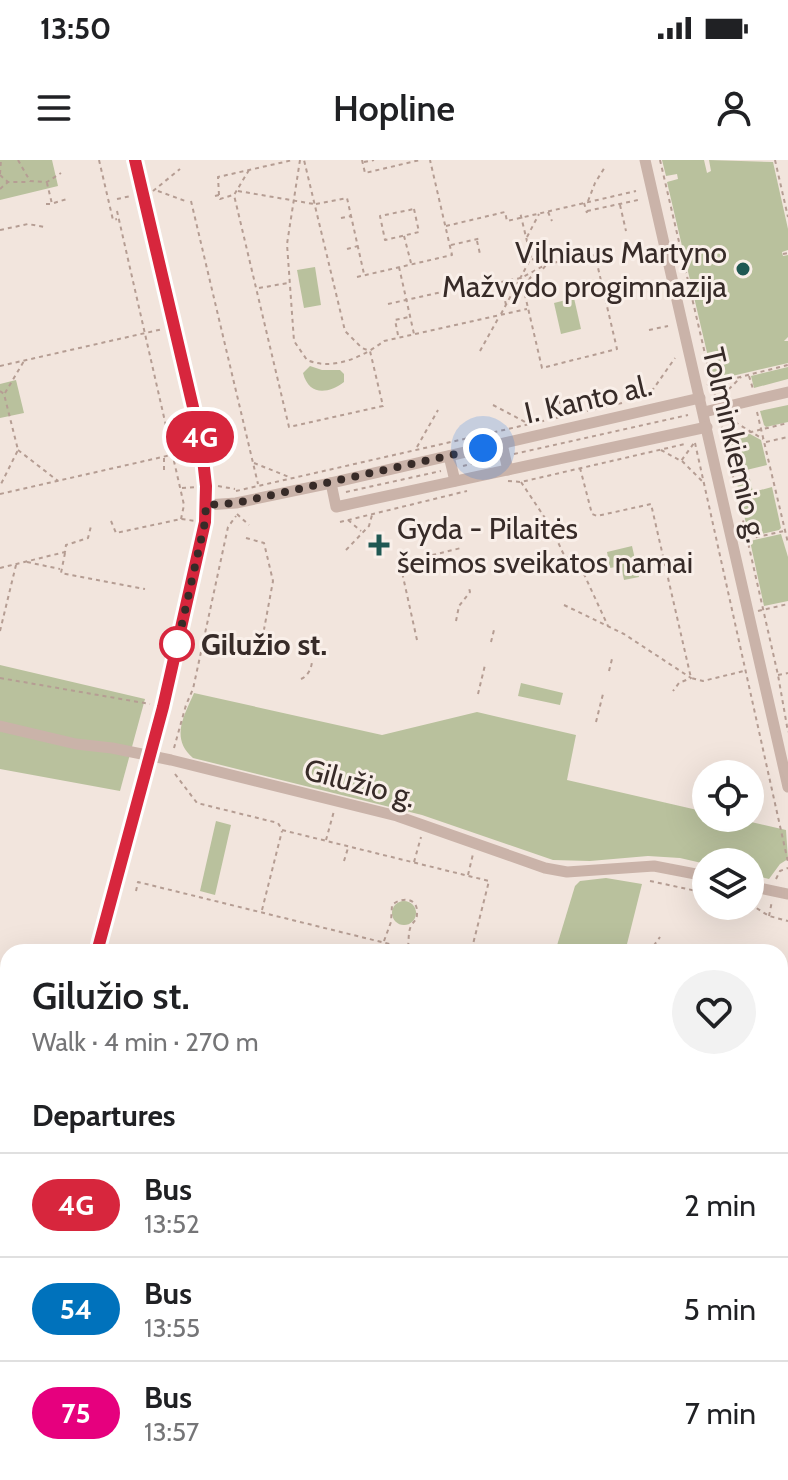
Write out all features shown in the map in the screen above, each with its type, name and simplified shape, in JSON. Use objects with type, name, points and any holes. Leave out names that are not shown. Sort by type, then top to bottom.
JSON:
[{"type":"street","points":[[99,944],[163,707],[205,522],[206,505],[201,441],[135,160]]},
{"type":"street","name":"Tolminkiemio g.","points":[[645,160],[788,787]]},
{"type":"street","points":[[704,412],[788,392]]},
{"type":"street","name":"I. Kanto al.","points":[[206,505],[225,505],[331,483],[700,398]]},
{"type":"street","name":"I. Kanto al.","points":[[331,483],[336,507],[455,481],[506,476],[707,427]]},
{"type":"street","points":[[502,444],[506,476]]},
{"type":"street","points":[[449,456],[455,481]]},
{"type":"street","name":"Gilužio g.","points":[[0,726],[76,744],[171,760],[337,801],[424,825],[545,868],[567,872],[654,866],[692,873]]},
{"type":"street","points":[[764,889],[788,894]]},
{"type":"path","points":[[1,160],[0,175],[8,182]]},
{"type":"path","points":[[18,160],[30,181]]},
{"type":"path","points":[[99,160],[113,220],[119,219]]},
{"type":"path","points":[[293,160],[218,177],[217,195],[220,199],[236,193],[315,204],[347,198],[364,275]]},
{"type":"path","points":[[302,160],[287,244],[294,341],[307,360],[333,364],[398,337],[527,309]]},
{"type":"path","points":[[302,160],[345,331],[362,348],[370,351]]},
{"type":"path","points":[[374,160],[362,161],[365,173],[420,160]]},
{"type":"path","points":[[357,277],[452,255],[430,160]]},
{"type":"path","points":[[660,160],[712,384],[788,365]]},
{"type":"path","points":[[775,160],[788,217]]},
{"type":"path","points":[[605,167],[586,203],[587,212],[638,200]]},
{"type":"path","points":[[180,169],[157,191],[190,202],[258,485]]},
{"type":"path","points":[[249,170],[236,193],[289,427],[383,406],[370,351]]},
{"type":"path","points":[[0,189],[8,182],[47,182],[61,173]]},
{"type":"path","points":[[47,182],[52,204]]},
{"type":"path","points":[[781,189],[788,187]]},
{"type":"path","points":[[446,226],[505,212],[507,221],[636,191]]},
{"type":"path","points":[[46,204],[67,199]]},
{"type":"path","points":[[604,199],[606,207]]},
{"type":"path","points":[[620,204],[626,231]]},
{"type":"path","points":[[414,209],[419,232],[404,236],[385,240],[380,216],[414,209]]},
{"type":"path","points":[[117,211],[184,505],[181,519]]},
{"type":"path","points":[[480,351],[531,258],[520,212]]},
{"type":"path","points":[[548,212],[552,221]]},
{"type":"path","points":[[527,238],[540,214]]},
{"type":"path","points":[[341,218],[351,216]]},
{"type":"path","points":[[0,230],[28,224],[44,227]]},
{"type":"path","points":[[404,236],[411,264]]},
{"type":"path","points":[[450,246],[482,238]]},
{"type":"path","points":[[477,240],[480,254]]},
{"type":"path","points":[[347,249],[358,246]]},
{"type":"path","points":[[632,254],[650,249]]},
{"type":"path","points":[[783,254],[788,253]]},
{"type":"path","points":[[506,305],[501,282],[521,278],[547,264],[595,255],[617,349],[542,368],[521,278]]},
{"type":"path","points":[[531,258],[547,264]]},
{"type":"path","points":[[537,277],[547,264]]},
{"type":"path","points":[[399,267],[415,335],[421,338]]},
{"type":"path","points":[[257,289],[289,283]]},
{"type":"path","points":[[388,304],[478,284]]},
{"type":"path","points":[[640,294],[659,289]]},
{"type":"path","points":[[398,337],[395,320],[410,317]]},
{"type":"path","points":[[474,325],[477,321]]},
{"type":"path","points":[[649,330],[668,326]]},
{"type":"path","points":[[0,366],[173,327]]},
{"type":"path","points":[[647,398],[675,358]]},
{"type":"path","points":[[4,394],[25,360]]},
{"type":"path","points":[[749,375],[753,390]]},
{"type":"path","points":[[721,397],[742,377]]},
{"type":"path","points":[[631,383],[635,401]]},
{"type":"path","points":[[0,391],[4,394],[18,450],[58,481]]},
{"type":"path","points":[[595,392],[599,409]]},
{"type":"path","points":[[559,400],[563,417]]},
{"type":"path","points":[[493,405],[528,424]]},
{"type":"path","points":[[416,449],[438,410]]},
{"type":"path","points":[[757,411],[788,543]]},
{"type":"path","points":[[788,437],[764,441],[718,412],[764,609],[788,732]]},
{"type":"path","points":[[724,438],[788,423]]},
{"type":"path","points":[[521,482],[695,442]]},
{"type":"path","points":[[681,461],[695,442]]},
{"type":"path","points":[[695,442],[788,862]]},
{"type":"path","points":[[0,486],[18,450]]},
{"type":"path","points":[[661,450],[681,461],[704,483]]},
{"type":"path","points":[[0,494],[172,455]]},
{"type":"path","points":[[164,457],[164,473]]},
{"type":"path","points":[[253,463],[290,477]]},
{"type":"path","points":[[580,468],[592,514],[597,516],[651,504],[691,678]]},
{"type":"path","points":[[506,476],[521,482],[551,527],[563,553],[583,572],[608,626]]},
{"type":"path","points":[[767,486],[774,484]]},
{"type":"path","points":[[340,522],[471,490]]},
{"type":"path","points":[[346,550],[369,526],[372,514]]},
{"type":"path","points":[[237,515],[228,527],[193,689],[171,760],[175,775],[197,803],[278,823],[282,830],[262,911]]},
{"type":"path","points":[[111,521],[116,533],[181,519],[205,522]]},
{"type":"path","points":[[348,520],[362,532]]},
{"type":"path","points":[[91,526],[88,538],[66,545],[61,573],[145,589]]},
{"type":"path","points":[[748,539],[785,530]]},
{"type":"path","points":[[246,538],[264,543],[273,581],[263,635]]},
{"type":"path","points":[[417,640],[400,563],[461,548]]},
{"type":"path","points":[[0,568],[65,552]]},
{"type":"path","points":[[26,562],[61,569]]},
{"type":"path","points":[[0,631],[16,564]]},
{"type":"path","points":[[456,621],[459,606],[470,592],[469,588]]},
{"type":"path","points":[[749,613],[788,604]]},
{"type":"path","points":[[564,605],[624,634],[691,678],[703,681],[746,671]]},
{"type":"path","points":[[491,642],[494,630]]},
{"type":"path","points":[[609,671],[612,659]]},
{"type":"path","points":[[301,679],[312,667],[312,660]]},
{"type":"path","points":[[478,694],[485,665]]},
{"type":"path","points":[[778,675],[788,673]]},
{"type":"path","points":[[0,678],[163,707]]},
{"type":"path","points":[[673,691],[679,683],[691,678]]},
{"type":"path","points":[[596,722],[603,694]]},
{"type":"path","points":[[326,841],[337,801]]},
{"type":"path","points":[[414,863],[424,825]]},
{"type":"path","points":[[282,830],[489,881],[473,944]]},
{"type":"path","points":[[468,876],[476,843]]},
{"type":"path","points":[[344,861],[348,846]]},
{"type":"path","points":[[776,876],[788,868]]},
{"type":"path","points":[[650,881],[692,890]]},
{"type":"path","points":[[136,891],[138,882],[392,944]]},
{"type":"path","points":[[384,942],[391,922],[392,905],[406,899],[414,903],[417,911],[410,928],[408,944]]},
{"type":"path","points":[[764,913],[788,921]]},
{"type":"path","points":[[655,944],[660,937]]},
{"type":"green space","points":[[0,160],[52,160],[58,186],[0,200]]},
{"type":"green space","name":"Vilniaus Martyno Mažvydo progimnazija","points":[[662,160],[704,160],[707,173],[711,171],[709,160],[773,162],[788,229],[788,250],[782,252],[783,256],[788,255],[788,337],[784,341],[788,341],[788,363],[713,378],[667,182],[678,179],[677,174],[666,176]]},
{"type":"green space","points":[[315,267],[321,305],[304,308],[297,270]]},
{"type":"green space","points":[[574,298],[581,329],[561,334],[554,303]]},
{"type":"green space","points":[[310,366],[340,370],[344,374],[344,382],[332,389],[314,389],[303,373]]},
{"type":"green space","points":[[788,367],[788,379],[754,388],[751,376]]},
{"type":"green space","points":[[16,380],[24,413],[0,418],[0,384]]},
{"type":"green space","points":[[788,405],[788,422],[764,425],[760,411]]},
{"type":"green space","points":[[750,434],[761,440],[767,465],[734,473],[727,442]]},
{"type":"green space","points":[[736,479],[750,479],[753,492],[772,487],[779,530],[749,537]]},
{"type":"green space","points":[[781,534],[788,557],[788,601],[764,606],[750,541]]},
{"type":"green space","points":[[632,546],[639,577],[624,580],[621,566],[610,568],[607,552]]},
{"type":"green space","points":[[0,665],[145,699],[120,791],[0,769]]},
{"type":"green space","points":[[521,683],[563,693],[560,705],[518,696]]},
{"type":"green space","points":[[194,693],[382,735],[477,712],[576,735],[567,780],[692,809],[692,832],[764,832],[764,825],[786,830],[788,859],[769,879],[764,878],[764,848],[692,848],[692,861],[648,856],[590,861],[553,860],[422,815],[193,758],[182,743],[183,718]]},
{"type":"green space","points":[[216,821],[231,825],[215,895],[200,891]]},
{"type":"green space","points":[[606,878],[642,884],[627,944],[557,944],[575,886],[580,881]]},
{"type":"green space","points":[[404,901],[413,904],[416,913],[413,922],[404,925],[395,922],[392,913],[395,904]]},
{"type":"bus line","name":"4G","points":[[99,944],[163,707],[205,522],[206,486],[201,441],[135,160]]},
{"type":"place","name":"Vilniaus Martyno Mažvydo progimnazija","points":[[743,269]]},
{"type":"place","name":"Gyda - Pilaitės šeimos sveikatos namai","points":[[379,545]]},
{"type":"place","name":"Gilužio st.","points":[[177,644]]},
{"type":"route","points":[[177,644],[175,655],[205,522],[206,505],[236,503],[483,448]]}]
